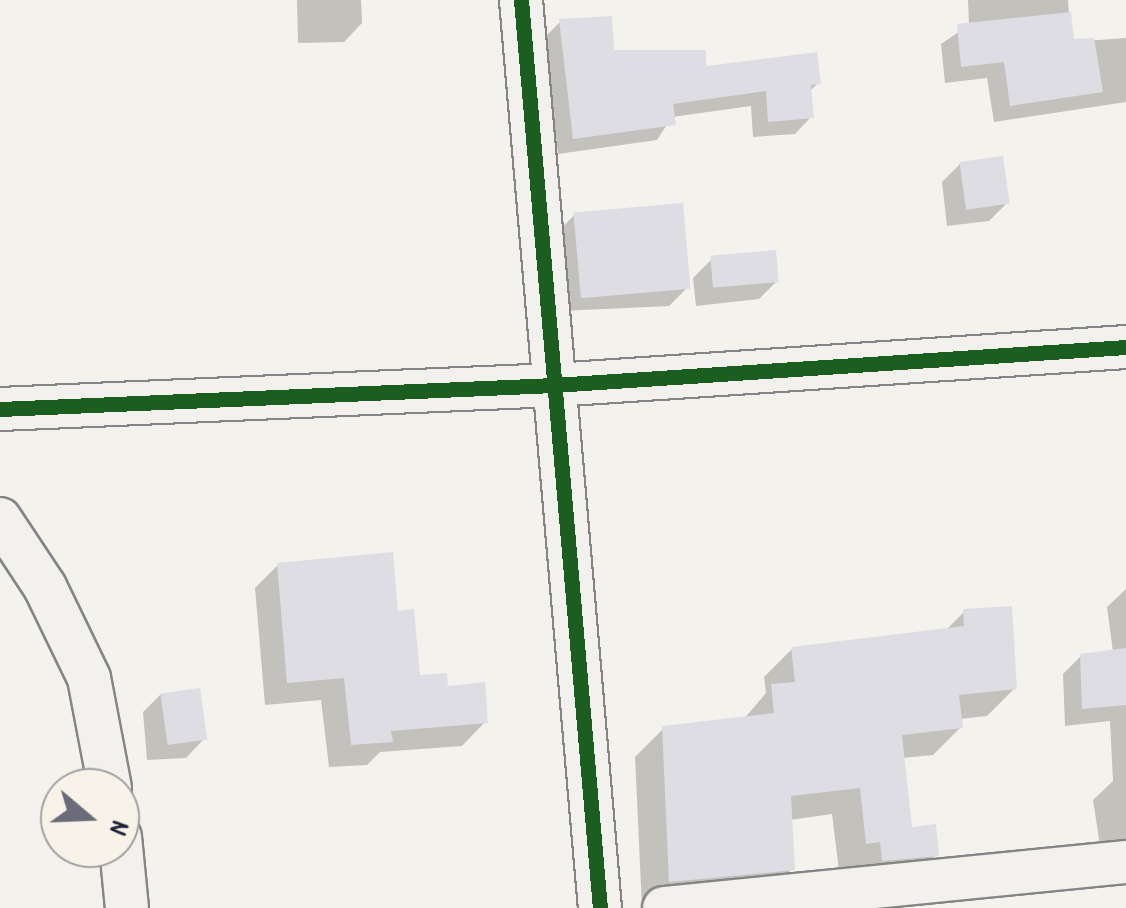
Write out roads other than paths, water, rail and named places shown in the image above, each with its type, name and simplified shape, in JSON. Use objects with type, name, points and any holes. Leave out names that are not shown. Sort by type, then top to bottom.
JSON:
[{"type":"street","points":[[521,0],[600,908]]},
{"type":"street","points":[[0,409],[554,385],[1126,347]]},
{"type":"street","points":[[0,519],[45,587],[89,678],[106,768]]},
{"type":"street","points":[[664,908],[1126,862]]},
{"type":"street","points":[[123,868],[127,908]]}]
